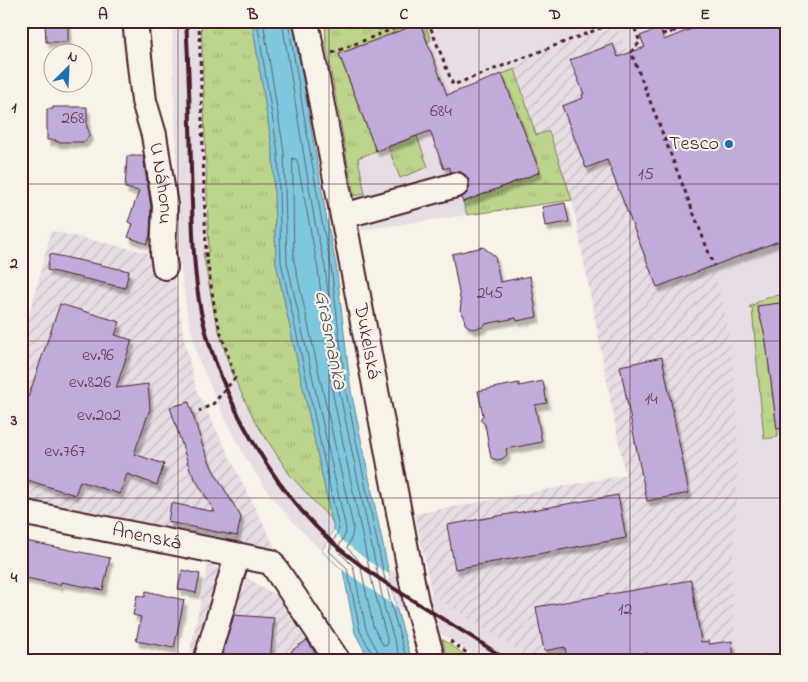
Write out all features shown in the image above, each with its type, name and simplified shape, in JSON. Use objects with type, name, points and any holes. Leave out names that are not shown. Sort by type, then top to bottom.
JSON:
[{"type":"street","name":"U Náhonu","points":[[135,21],[144,101],[154,135],[164,206],[163,254],[165,267]]},
{"type":"street","name":"Dukelská","points":[[306,21],[416,602],[433,661]]},
{"type":"street","points":[[343,216],[456,185]]},
{"type":"street","name":"Anenská","points":[[21,512],[237,557],[271,562],[338,661]]},
{"type":"street","points":[[206,661],[237,557]]},
{"type":"path","points":[[199,21],[206,253],[216,317],[235,378],[213,404],[199,411]]},
{"type":"path","points":[[327,54],[413,21]]},
{"type":"path","points":[[428,21],[453,85],[618,21]]},
{"type":"path","points":[[632,21],[641,42],[631,52],[714,266]]},
{"type":"path","points":[[651,21],[672,32]]},
{"type":"path","points":[[662,34],[700,21]]},
{"type":"shaded area","points":[[172,21],[200,21],[208,254],[296,481],[350,539],[374,559],[490,631],[534,661],[484,661],[357,582],[330,560],[298,527],[273,499],[246,459],[227,423],[198,358],[187,313],[179,256]]},
{"type":"shaded area","points":[[325,21],[787,21],[787,661],[739,661],[736,646],[731,577],[737,509],[737,401],[726,324],[616,25],[514,65],[536,135],[572,200],[361,230],[326,45]]},
{"type":"shaded area","points":[[616,25],[719,288],[727,324],[737,401],[737,509],[731,577],[736,646],[739,661],[534,661],[432,595],[415,514],[625,475],[572,200],[550,131],[536,135],[513,65]]},
{"type":"shaded area","points":[[51,231],[154,254],[171,255],[184,340],[197,391],[278,554],[21,500],[21,347]]},
{"type":"shaded area","points":[[208,565],[233,570],[276,595],[320,661],[188,661]]},
{"type":"green space","points":[[201,21],[252,21],[273,153],[276,263],[332,521],[290,475],[256,423],[231,372],[215,317],[203,253],[209,252]]},
{"type":"green space","points":[[325,21],[345,21],[348,27],[363,21],[375,21],[379,31],[405,21],[424,21],[431,40],[427,42],[420,24],[339,54],[376,151],[358,158],[365,194],[354,196],[326,45]]},
{"type":"green space","points":[[515,69],[536,135],[549,131],[572,200],[467,215],[463,202],[540,172],[502,74]]},
{"type":"green space","points":[[417,136],[428,167],[400,178],[388,147]]},
{"type":"green space","points":[[787,294],[787,302],[757,307],[768,346],[778,437],[764,439],[752,308],[749,307],[767,297]]},
{"type":"green space","points":[[442,639],[473,661],[449,661]]},
{"type":"water","name":"Grasmanka","points":[[252,21],[293,21],[336,265],[351,391],[396,607],[412,661],[370,661],[355,633],[343,570],[322,551],[334,530],[276,263],[273,153]]},
{"type":"pier","points":[[334,530],[342,540],[368,561],[389,574],[396,607],[343,570],[322,551]]},
{"type":"building","points":[[45,21],[68,21],[68,42],[46,42]]},
{"type":"building","name":"Tesco","points":[[711,21],[787,21],[787,238],[657,287],[607,160],[586,168],[562,106],[583,98],[582,95],[584,94],[570,60],[613,44],[618,57],[645,47],[640,36],[660,28],[664,40]]},
{"type":"building","points":[[420,23],[447,95],[502,74],[540,172],[463,202],[461,198],[469,189],[469,181],[460,172],[451,172],[449,167],[444,169],[430,131],[376,151],[339,54]]},
{"type":"building","points":[[53,107],[87,107],[89,136],[84,142],[56,142],[56,140],[47,140],[47,109],[53,109]]},
{"type":"building","points":[[127,156],[143,156],[151,207],[150,235],[147,244],[128,237],[133,224],[128,222],[139,191],[125,188]]},
{"type":"building","points":[[565,203],[569,222],[545,226],[542,207]]},
{"type":"building","points":[[483,247],[495,256],[500,282],[530,276],[537,317],[517,321],[516,318],[485,324],[483,327],[472,329],[465,324],[464,316],[460,310],[461,304],[452,254]]},
{"type":"building","points":[[50,254],[129,271],[125,288],[47,270]]},
{"type":"building","points":[[787,302],[787,428],[777,429],[765,335],[757,306]]},
{"type":"building","points":[[60,304],[120,322],[115,335],[132,340],[116,388],[148,384],[150,409],[134,454],[164,464],[157,485],[127,474],[120,494],[80,481],[75,495],[21,478],[21,418]]},
{"type":"building","points":[[662,357],[689,493],[647,501],[620,366]]},
{"type":"building","points":[[543,381],[547,403],[535,405],[542,442],[506,449],[507,455],[502,459],[491,458],[485,424],[480,420],[483,415],[478,391],[519,383],[519,386]]},
{"type":"building","points":[[189,402],[202,444],[213,470],[241,517],[237,536],[168,522],[171,503],[215,512],[190,470],[170,407]]},
{"type":"building","points":[[618,495],[626,538],[455,569],[447,525]]},
{"type":"building","points":[[21,540],[110,558],[103,590],[61,582],[60,585],[21,577]]},
{"type":"building","points":[[182,570],[200,574],[196,593],[178,589]]},
{"type":"building","points":[[691,580],[701,642],[709,641],[709,644],[732,641],[734,661],[648,661],[647,653],[605,661],[567,661],[565,647],[544,651],[536,607]]},
{"type":"building","points":[[146,591],[184,600],[174,648],[136,641],[141,617],[133,615],[137,595],[145,597]]},
{"type":"building","points":[[234,615],[274,618],[270,661],[223,661],[224,648]]},
{"type":"building","points":[[307,640],[320,661],[297,661],[291,651]]},
{"type":"railway","points":[[186,21],[194,258],[197,285],[209,344],[235,409],[252,441],[272,472],[293,500],[340,549],[380,579],[508,661]]},
{"type":"place","name":"Tesco","points":[[729,144]]}]
